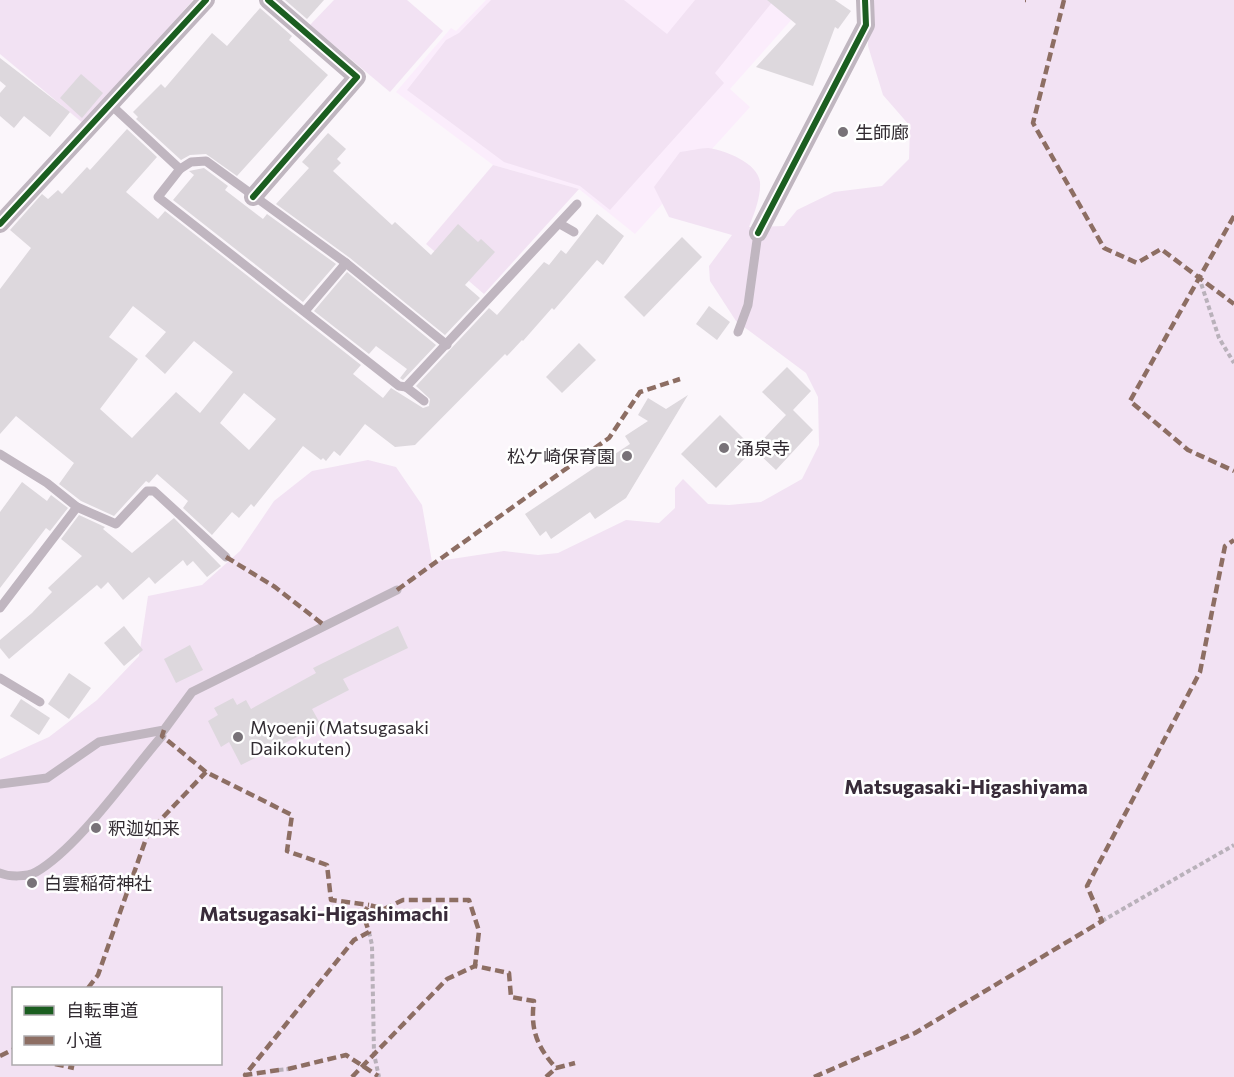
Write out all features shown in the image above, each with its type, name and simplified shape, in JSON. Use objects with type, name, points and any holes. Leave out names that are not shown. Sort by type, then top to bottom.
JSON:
[{"type":"street","points":[[0,223],[206,0]]},
{"type":"street","points":[[253,197],[357,77],[268,0]]},
{"type":"street","points":[[758,233],[866,25],[865,0]]},
{"type":"lane","points":[[110,104],[180,169]]},
{"type":"lane","points":[[424,400],[406,387],[399,386],[158,197],[180,169],[191,162],[206,161],[346,263],[447,345]]},
{"type":"lane","points":[[406,387],[577,204]]},
{"type":"lane","points":[[560,224],[574,232]]},
{"type":"lane","points":[[738,332],[748,305],[758,233]]},
{"type":"lane","points":[[305,311],[346,263]]},
{"type":"lane","points":[[0,453],[47,483],[77,507],[116,524],[147,492],[154,491],[226,557]]},
{"type":"lane","points":[[0,608],[77,507]]},
{"type":"lane","points":[[0,784],[47,778],[99,742],[164,730],[192,692],[397,590]]},
{"type":"lane","points":[[0,678],[40,702]]},
{"type":"lane","points":[[0,873],[8,876],[34,873],[67,849],[162,736]]},
{"type":"path","points":[[1199,277],[1219,338],[1234,363]]},
{"type":"path","points":[[1102,921],[1234,845]]},
{"type":"path","points":[[369,932],[372,945],[374,1054],[380,1077]]},
{"type":"path","points":[[279,1070],[288,1069]]},
{"type":"shaded area","points":[[0,0],[193,0],[84,124],[0,54]]},
{"type":"shaded area","points":[[334,0],[407,0],[443,31],[390,92],[310,25]]},
{"type":"shaded area","points":[[486,0],[809,0],[730,89],[750,107],[635,234],[579,189],[493,165],[396,92],[451,28],[456,31]]},
{"type":"shaded area","points":[[491,0],[624,0],[667,34],[695,0],[774,0],[715,73],[724,83],[610,210],[580,186],[504,162],[407,90],[446,40],[459,33]]},
{"type":"shaded area","points":[[869,0],[1234,0],[1234,1077],[0,1077],[0,759],[49,737],[97,700],[139,656],[148,596],[202,585],[240,551],[274,501],[312,471],[368,460],[396,467],[422,505],[432,562],[504,551],[538,555],[558,553],[626,520],[659,523],[675,508],[675,488],[683,479],[708,504],[729,505],[761,502],[802,479],[819,445],[818,397],[806,373],[736,321],[710,281],[709,266],[732,235],[669,217],[654,187],[680,152],[708,148],[723,151],[747,163],[758,175],[760,188],[749,227],[784,226],[797,210],[834,192],[882,186],[909,159],[910,126],[883,95],[868,46]]},
{"type":"shaded area","points":[[493,165],[579,189],[484,294],[426,244]]},
{"type":"building","points":[[285,0],[324,0],[307,19]]},
{"type":"building","points":[[767,0],[835,0],[851,11],[838,29],[835,27],[813,86],[756,67],[796,24]]},
{"type":"building","points":[[260,8],[292,36],[289,40],[328,75],[237,176],[206,154],[190,155],[181,160],[136,119],[138,117],[133,112],[161,84],[165,88],[212,33],[227,46]]},
{"type":"building","points":[[0,58],[70,112],[50,137],[24,116],[14,128],[0,116],[0,93],[6,86],[0,81]]},
{"type":"building","points":[[81,74],[103,93],[82,118],[60,98]]},
{"type":"building","points":[[127,129],[157,157],[126,192],[158,219],[165,211],[361,365],[353,374],[383,398],[391,388],[423,408],[429,406],[430,399],[416,386],[489,308],[497,315],[544,262],[549,265],[561,250],[566,254],[597,214],[624,236],[603,265],[597,260],[554,310],[552,308],[523,341],[507,356],[505,354],[415,445],[395,447],[365,424],[340,456],[334,451],[326,461],[323,458],[321,460],[303,446],[254,507],[251,504],[239,518],[232,512],[212,535],[183,508],[188,501],[157,474],[149,483],[146,481],[114,516],[81,501],[59,484],[74,463],[16,416],[0,434],[0,289],[31,248],[10,230],[42,194],[48,199],[58,190],[62,194],[87,167],[90,170]],"holes":[[[133,306],[166,332],[145,356],[165,374],[194,341],[233,372],[200,413],[176,392],[132,438],[100,409],[138,359],[109,337]],[[244,393],[276,419],[249,450],[220,423]]]},
{"type":"building","points":[[328,133],[346,149],[337,159],[341,163],[333,171],[392,225],[395,222],[431,255],[458,224],[478,242],[481,239],[495,252],[465,285],[480,298],[445,335],[350,258],[276,204],[309,168],[302,162]]},
{"type":"building","points":[[204,168],[228,186],[225,190],[263,219],[267,214],[336,264],[303,302],[173,200],[194,175],[189,171]]},
{"type":"building","points":[[682,237],[702,257],[644,317],[624,297]]},
{"type":"building","points":[[347,272],[436,345],[403,380],[400,378],[407,369],[376,346],[369,354],[314,311]]},
{"type":"building","points":[[709,306],[730,322],[717,340],[696,324]]},
{"type":"building","points":[[579,343],[596,360],[562,393],[546,377]]},
{"type":"building","points":[[787,367],[811,391],[793,410],[813,430],[776,470],[754,449],[786,415],[762,392]]},
{"type":"building","points":[[688,395],[626,498],[595,519],[590,512],[551,539],[546,531],[540,536],[525,514],[630,444],[625,436],[648,421],[638,415],[648,398],[666,409]]},
{"type":"building","points":[[720,415],[754,449],[716,488],[681,454]]},
{"type":"building","points":[[22,482],[47,501],[51,495],[68,508],[50,531],[46,528],[0,588],[0,512]]},
{"type":"building","points":[[79,515],[105,527],[103,529],[132,553],[174,518],[221,566],[207,577],[193,561],[187,566],[183,560],[155,584],[149,577],[123,600],[108,582],[101,589],[97,585],[9,659],[0,648],[0,640],[32,613],[52,592],[48,588],[82,556],[61,539]]},
{"type":"building","points":[[124,626],[143,650],[124,666],[104,643]]},
{"type":"building","points":[[398,626],[408,648],[343,679],[349,690],[312,709],[321,725],[241,765],[229,742],[221,747],[208,721],[218,715],[214,708],[233,698],[237,705],[246,700],[251,709],[316,673],[313,668]]},
{"type":"building","points":[[190,645],[203,670],[176,683],[164,659]]},
{"type":"building","points":[[69,673],[91,688],[69,719],[48,704]]},
{"type":"building","points":[[21,699],[50,718],[39,735],[10,716]]},
{"type":"marked path","points":[[1064,0],[1033,123],[1104,248],[1137,263],[1161,249],[1234,304]]},
{"type":"marked path","points":[[1234,216],[1130,401],[1188,450],[1234,471]]},
{"type":"marked path","points":[[397,590],[609,438],[640,392],[680,379]]},
{"type":"marked path","points":[[814,1077],[915,1033],[1102,921],[1087,886],[1200,672],[1225,546],[1234,540]]},
{"type":"marked path","points":[[226,557],[275,587],[325,626]]},
{"type":"marked path","points":[[164,730],[162,736],[206,772],[292,815],[287,851],[327,865],[331,900],[369,905]]},
{"type":"marked path","points":[[89,987],[98,975],[148,833],[206,772]]},
{"type":"marked path","points":[[279,1070],[245,1075],[354,940],[369,932],[363,914],[369,905],[384,909],[403,900],[469,900],[479,931],[475,966],[509,973],[511,997],[534,1001],[533,1020],[536,1037],[549,1060],[556,1068],[575,1063]]},
{"type":"marked path","points":[[352,1077],[447,979],[475,966]]},
{"type":"marked path","points":[[0,1056],[12,1050]]},
{"type":"marked path","points":[[288,1069],[346,1055],[378,1076]]},
{"type":"marked path","points":[[60,1065],[74,1068]]},
{"type":"marked path","points":[[546,1077],[556,1068]]},
{"type":"cycle path","points":[[0,224],[206,0]]},
{"type":"cycle path","points":[[253,197],[357,77],[268,0]]},
{"type":"cycle path","points":[[758,233],[866,25],[865,0]]},
{"type":"place","name":"生師廊","points":[[843,132]]},
{"type":"place","name":"涌泉寺","points":[[724,448]]},
{"type":"place","name":"松ケ崎保育園","points":[[627,456]]},
{"type":"place","name":"Myoenji (Matsugasaki Daikokuten)","points":[[238,737]]},
{"type":"place","name":"釈迦如来","points":[[96,828]]},
{"type":"place","name":"白雲稲荷神社","points":[[32,883]]},
{"type":"district","name":"Matsugasaki-Higashiyama","points":[[966,786]]},
{"type":"district","name":"Matsugasaki-Higashimachi","points":[[324,913]]}]
